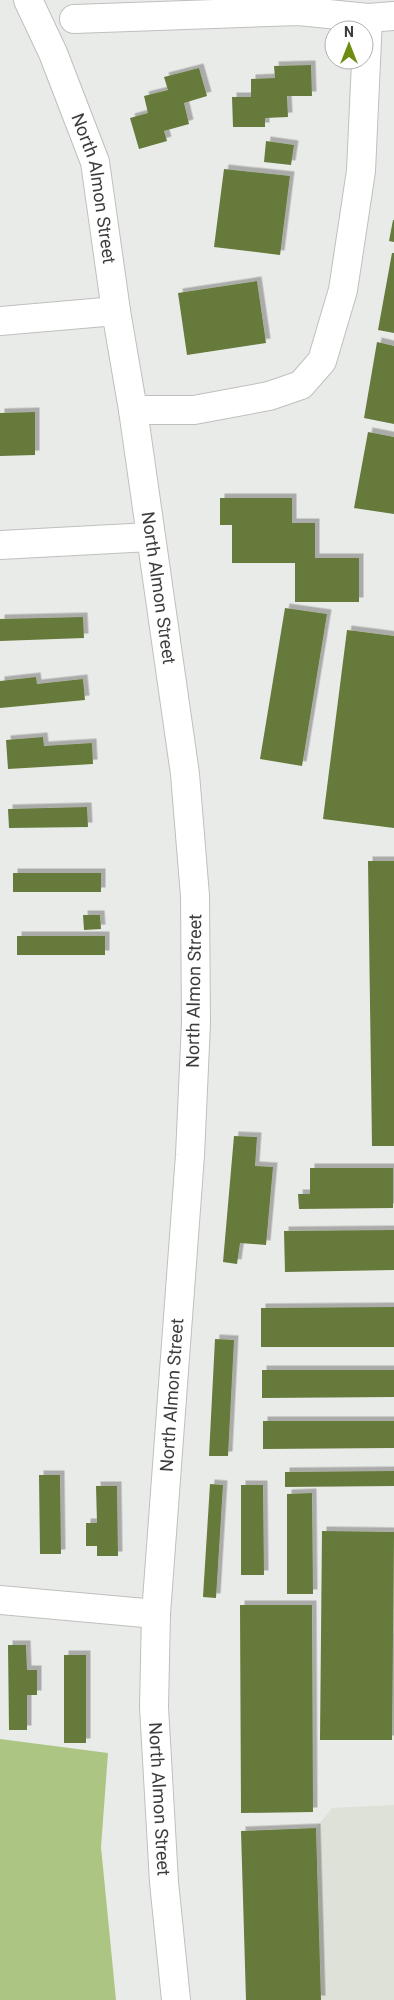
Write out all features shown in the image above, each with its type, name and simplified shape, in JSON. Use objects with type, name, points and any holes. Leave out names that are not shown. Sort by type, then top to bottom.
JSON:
[{"type":"street","name":"North Almon Street","points":[[28,0],[53,53],[95,162],[185,774],[195,896],[196,1023],[190,1155],[156,1614],[154,1707],[158,1803],[176,2000]]},
{"type":"street","points":[[53,53],[74,10],[298,11],[381,17],[362,171],[343,290],[322,360],[301,385],[269,396],[194,410],[132,410]]},
{"type":"street","points":[[0,321],[116,311]]},
{"type":"street","points":[[0,545],[150,537]]},
{"type":"street","points":[[0,1600],[156,1614]]},
{"type":"shaded area","points":[[394,1805],[394,2000],[321,2000],[316,1828],[332,1808]]},
{"type":"green space","points":[[0,1739],[108,1753],[101,1847],[116,2000],[0,2000]]},
{"type":"building","points":[[311,65],[312,96],[287,96],[288,117],[265,118],[265,127],[233,127],[232,97],[251,97],[251,79],[275,78],[274,66]]},
{"type":"building","points":[[199,68],[207,96],[184,103],[189,124],[164,131],[167,141],[139,149],[130,118],[148,113],[144,96],[168,90],[164,77]]},
{"type":"building","points":[[266,141],[294,145],[291,165],[264,162]]},
{"type":"building","points":[[224,169],[290,176],[280,255],[214,247]]},
{"type":"building","points":[[394,220],[394,242],[389,241]]},
{"type":"building","points":[[392,253],[394,253],[394,333],[378,330]]},
{"type":"building","points":[[257,281],[266,343],[187,355],[178,293]]},
{"type":"building","points":[[377,342],[394,346],[394,424],[364,418]]},
{"type":"building","points":[[35,412],[35,455],[0,456],[0,413]]},
{"type":"building","points":[[368,432],[394,437],[394,514],[354,508]]},
{"type":"building","points":[[220,498],[292,498],[292,523],[315,523],[315,558],[359,558],[359,602],[295,602],[295,563],[232,563],[232,525],[220,525]]},
{"type":"building","points":[[285,608],[327,614],[302,766],[260,759]]},
{"type":"building","points":[[83,617],[84,638],[0,641],[0,619]]},
{"type":"building","points":[[347,630],[394,636],[394,828],[323,819]]},
{"type":"building","points":[[36,677],[37,684],[83,679],[85,700],[0,708],[0,681]]},
{"type":"building","points":[[43,737],[44,746],[92,743],[93,764],[8,769],[6,740]]},
{"type":"building","points":[[87,807],[88,827],[9,828],[8,809]]},
{"type":"building","points":[[368,861],[394,861],[394,1146],[372,1146]]},
{"type":"building","points":[[13,873],[101,873],[101,892],[13,892]]},
{"type":"building","points":[[83,915],[100,915],[101,929],[84,930]]},
{"type":"building","points":[[17,936],[105,936],[105,955],[17,955]]},
{"type":"building","points":[[234,1136],[257,1137],[255,1166],[273,1167],[266,1245],[240,1243],[237,1264],[223,1262]]},
{"type":"building","points":[[310,1168],[393,1168],[393,1208],[299,1209],[298,1194],[310,1194]]},
{"type":"building","points":[[394,1230],[394,1270],[285,1272],[284,1231]]},
{"type":"building","points":[[394,1307],[394,1347],[261,1347],[261,1308]]},
{"type":"building","points":[[215,1339],[234,1340],[228,1456],[209,1456]]},
{"type":"building","points":[[262,1370],[394,1370],[394,1397],[262,1398]]},
{"type":"building","points":[[263,1421],[394,1421],[394,1448],[263,1449]]},
{"type":"building","points":[[394,1471],[394,1486],[285,1487],[285,1472]]},
{"type":"building","points":[[39,1475],[60,1475],[61,1554],[40,1554]]},
{"type":"building","points":[[210,1484],[223,1485],[216,1598],[203,1597]]},
{"type":"building","points":[[241,1485],[263,1485],[264,1575],[241,1575]]},
{"type":"building","points":[[96,1486],[117,1486],[118,1556],[97,1556],[97,1546],[86,1546],[86,1523],[97,1523]]},
{"type":"building","points":[[312,1493],[313,1594],[287,1594],[287,1494]]},
{"type":"building","points":[[322,1531],[394,1532],[392,1740],[320,1740]]},
{"type":"building","points":[[240,1605],[312,1605],[313,1812],[241,1813]]},
{"type":"building","points":[[8,1645],[26,1645],[27,1670],[37,1670],[37,1695],[27,1695],[27,1730],[9,1730]]},
{"type":"building","points":[[64,1655],[86,1655],[86,1743],[64,1743]]},
{"type":"building","points":[[316,1828],[321,2000],[246,2000],[241,1831]]}]
